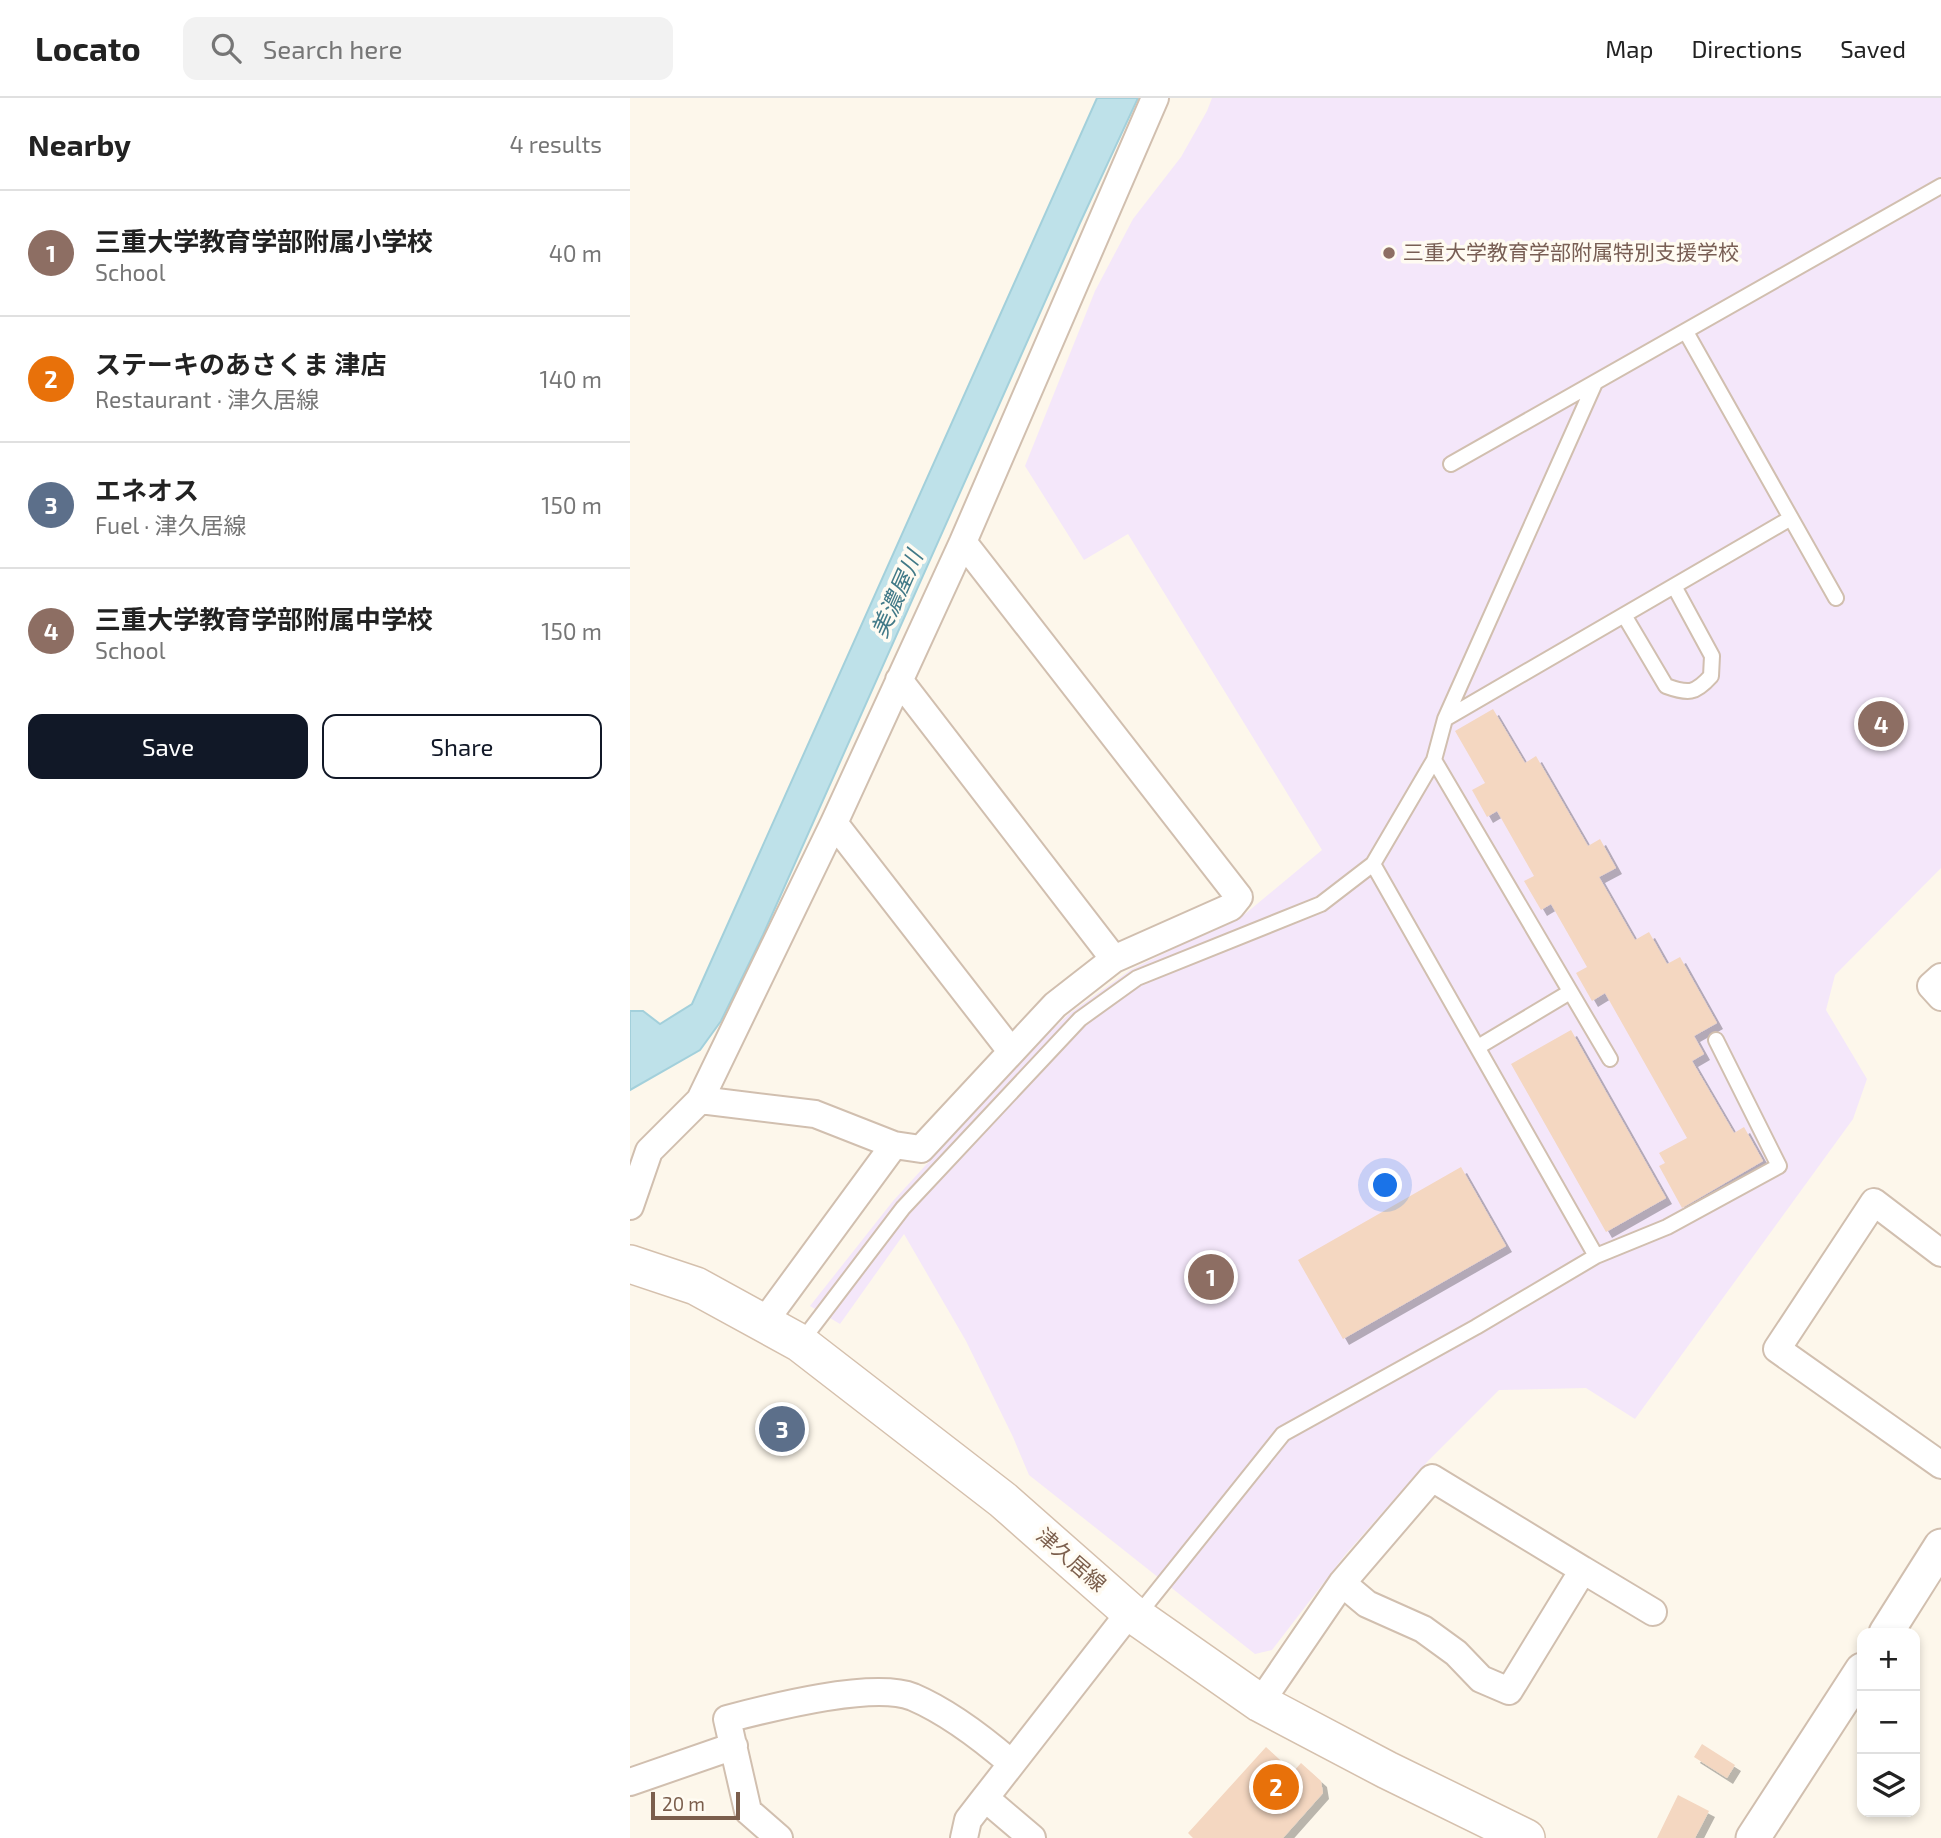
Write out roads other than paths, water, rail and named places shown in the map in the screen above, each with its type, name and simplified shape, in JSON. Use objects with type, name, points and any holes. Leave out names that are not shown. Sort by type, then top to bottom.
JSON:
[{"type":"main road","name":"津久居線","points":[[630,1264],[696,1286],[800,1343],[1003,1500],[1134,1614],[1260,1703],[1387,1770],[1526,1838]]},
{"type":"street","points":[[630,1206],[649,1151],[700,1100],[834,824],[963,542],[1154,98]]},
{"type":"street","points":[[700,1100],[815,1114],[894,1145],[921,1149],[1055,1005],[1114,959],[1231,907],[1238,897],[963,542]]},
{"type":"street","points":[[899,680],[1114,959]]},
{"type":"street","points":[[834,824],[1011,1051]]},
{"type":"street","points":[[1941,977],[1931,986],[1941,997]]},
{"type":"street","points":[[764,1322],[894,1145]]},
{"type":"street","points":[[1941,1254],[1874,1202],[1777,1349],[1941,1465]]},
{"type":"street","points":[[1260,1703],[1342,1583],[1432,1478],[1653,1612]]},
{"type":"street","points":[[1889,1628],[1941,1546]]},
{"type":"street","points":[[1342,1583],[1367,1604],[1423,1629],[1456,1654],[1480,1679],[1509,1691],[1583,1570]]},
{"type":"street","points":[[964,1838],[968,1820],[1011,1763],[1134,1614]]},
{"type":"street","points":[[1753,1838],[1857,1678]]},
{"type":"street","points":[[779,1838],[748,1811],[727,1719],[831,1697],[883,1692],[911,1696],[983,1740],[1011,1763]]},
{"type":"street","points":[[630,1782],[734,1746]]},
{"type":"street","points":[[985,1798],[1032,1838]]},
{"type":"lane","points":[[1451,464],[1941,186]]},
{"type":"lane","points":[[1686,332],[1836,598]]},
{"type":"lane","points":[[800,1343],[903,1208],[1080,1018],[1138,978],[1321,904],[1373,864],[1434,760],[1446,719],[1595,383]]},
{"type":"lane","points":[[1446,719],[1791,518]]},
{"type":"lane","points":[[1624,615],[1666,686],[1684,692],[1700,688],[1712,676],[1712,656],[1674,586]]},
{"type":"lane","points":[[1434,760],[1610,1059]]},
{"type":"lane","points":[[1373,864],[1596,1256]]},
{"type":"lane","points":[[1478,1048],[1570,992]]},
{"type":"lane","points":[[1134,1614],[1283,1434],[1476,1327],[1596,1256],[1667,1227],[1779,1166],[1716,1040]]},
{"type":"water","name":"美濃屋川","points":[[1097,98],[1138,98],[763,935],[721,1021],[700,1050],[630,1090],[630,1011],[643,1011],[660,1024],[692,1004]]},
{"type":"place","name":"三重大学教育学部附属特別支援学校","points":[[1389,253]]},
{"type":"place","name":"三重大学教育学部附属中学校","points":[[1881,724]]},
{"type":"place","name":"三重大学教育学部附属小学校","points":[[1211,1277]]},
{"type":"place","name":"エネオス","points":[[782,1429]]},
{"type":"place","name":"ステーキのあさくま 津店","points":[[1276,1787]]}]
